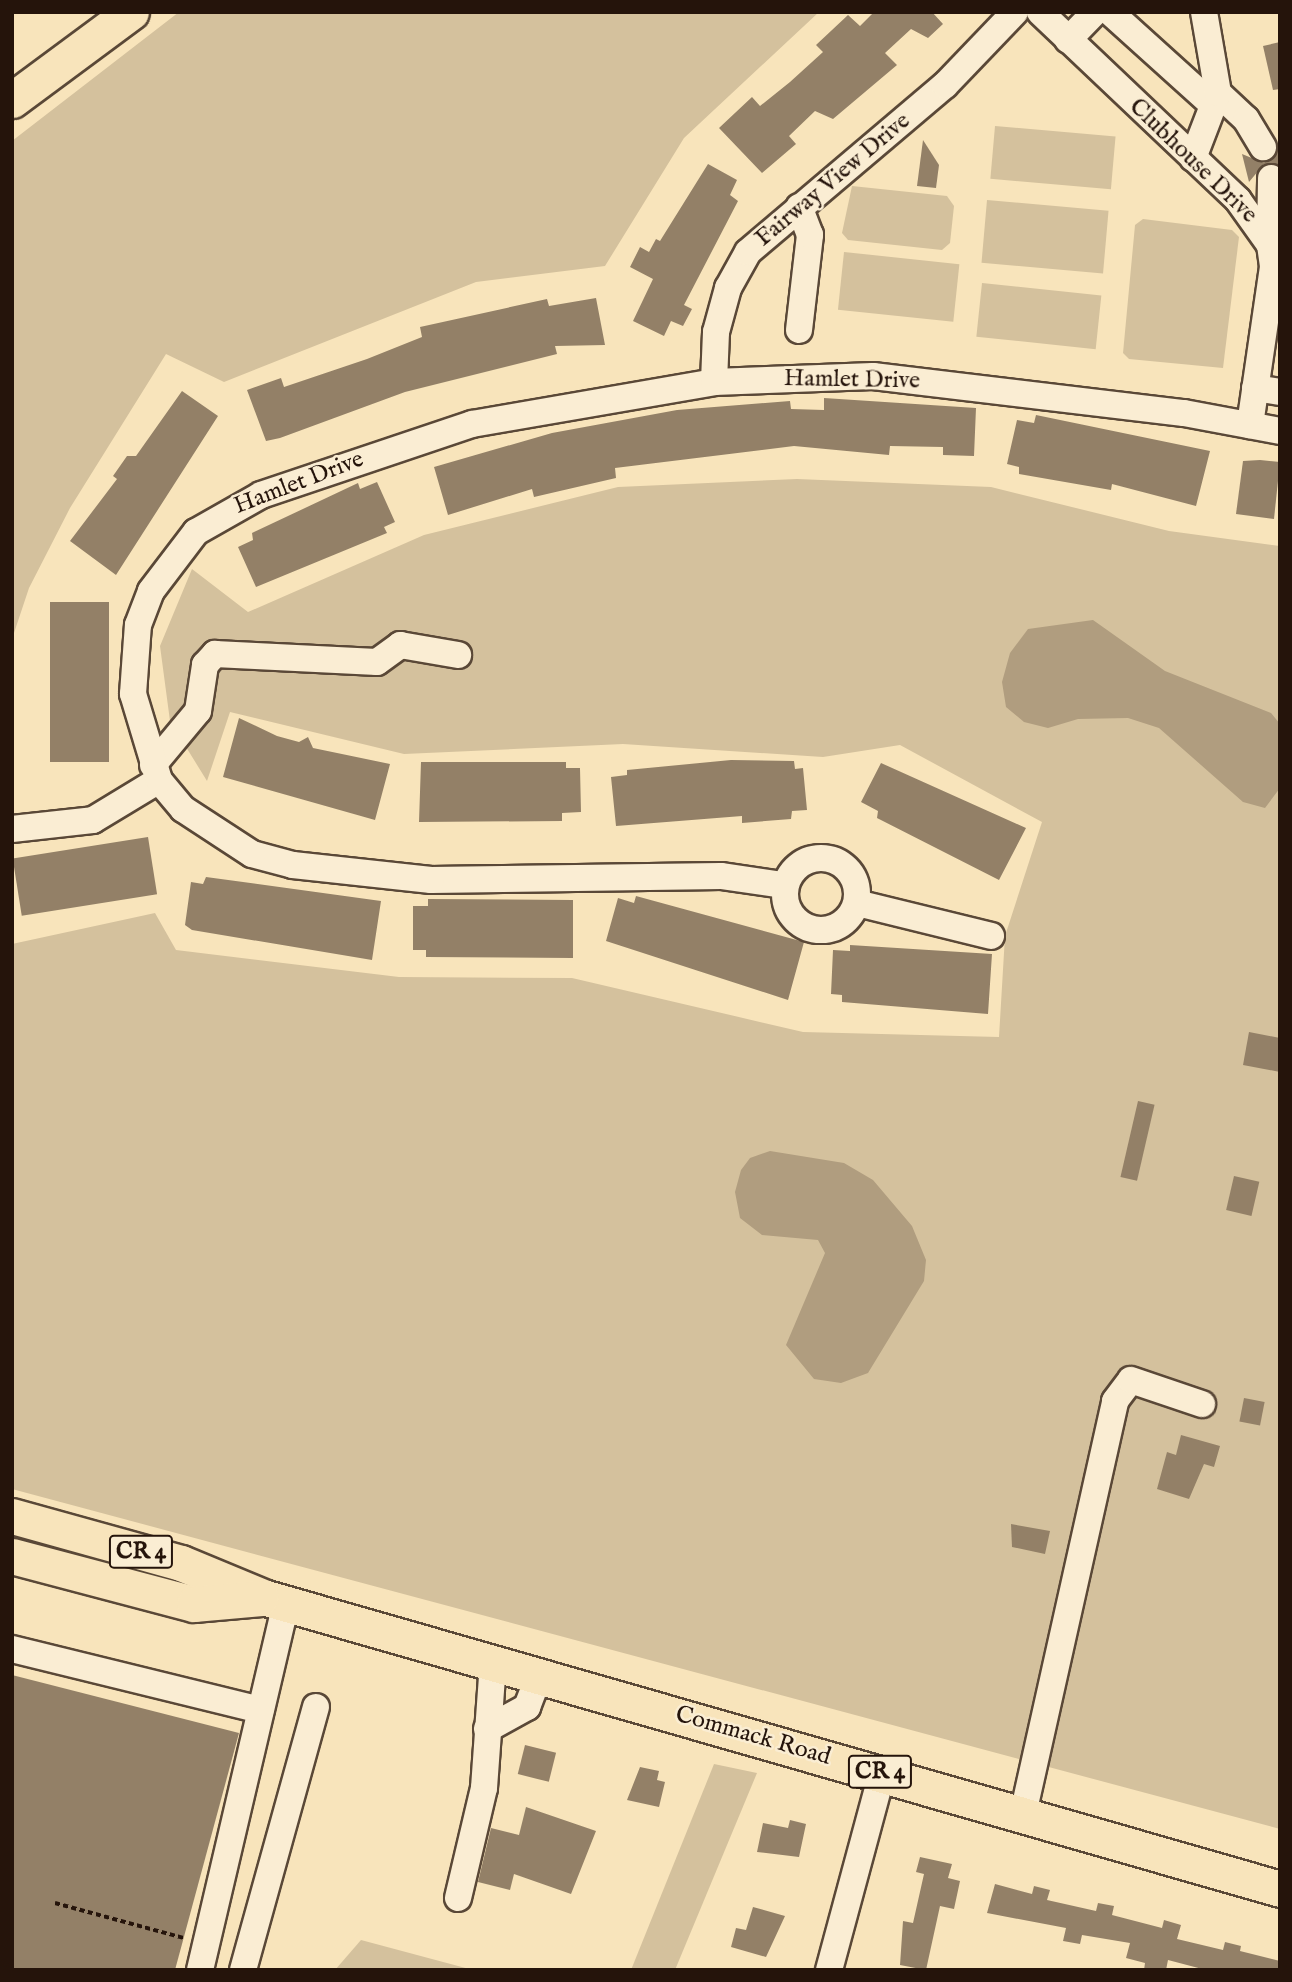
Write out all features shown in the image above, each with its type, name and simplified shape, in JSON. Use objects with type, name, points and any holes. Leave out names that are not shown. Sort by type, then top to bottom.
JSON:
[{"type":"main road","points":[[12,100],[131,12]]},
{"type":"main road","name":"Commack Road","points":[[12,1516],[181,1563],[276,1600],[1280,1889]]},
{"type":"main road","name":"Commack Road","points":[[12,1556],[194,1604],[276,1600]]},
{"type":"street","name":"Fairway View Drive","points":[[714,382],[716,332],[728,288],[748,252],[945,85],[1015,12]]},
{"type":"street","name":"Clubhouse Drive","points":[[1040,12],[1258,222],[1270,245],[1272,336],[1268,390],[1250,425]]},
{"type":"street","points":[[1068,40],[1095,12]]},
{"type":"street","points":[[1110,12],[1215,99],[1246,119],[1263,147]]},
{"type":"street","points":[[1193,158],[1215,99],[1203,12]]},
{"type":"street","points":[[1270,245],[1271,178]]},
{"type":"street","points":[[799,207],[810,235],[799,331]]},
{"type":"street","name":"Hamlet Drive","points":[[156,773],[133,694],[138,625],[151,591],[195,531],[261,495],[472,425],[714,382],[873,376],[1280,431]]},
{"type":"street","points":[[12,830],[93,820],[156,773],[198,711],[205,665],[215,654],[377,662],[400,645],[458,655]]},
{"type":"street","points":[[156,773],[218,835],[293,865],[431,880],[721,877],[783,885]]},
{"type":"street","points":[[828,860],[851,874],[857,903],[844,922],[812,929],[797,922],[783,885],[802,862],[828,860]]},
{"type":"street","points":[[857,903],[991,936]]},
{"type":"street","points":[[1023,1814],[1115,1401],[1131,1380],[1202,1405]]},
{"type":"street","points":[[276,1600],[261,1710],[203,1958],[241,1970],[316,1707]]},
{"type":"street","points":[[12,1649],[261,1710]]},
{"type":"street","points":[[458,1898],[484,1788],[493,1662]]},
{"type":"street","points":[[487,1729],[527,1707],[539,1675]]},
{"type":"street","points":[[829,1970],[882,1773]]},
{"type":"path","points":[[55,1903],[203,1958]]},
{"type":"shaded area","points":[[179,12],[819,12],[684,138],[605,266],[476,282],[224,382],[166,354],[70,508],[29,588],[12,639],[12,141]]},
{"type":"shaded area","points":[[995,126],[1116,137],[1111,189],[990,179]]},
{"type":"shaded area","points":[[852,186],[947,196],[954,206],[950,243],[942,250],[848,240],[842,233]]},
{"type":"shaded area","points":[[987,200],[1109,211],[1103,273],[982,263]]},
{"type":"shaded area","points":[[1143,219],[1232,230],[1239,237],[1223,368],[1129,359],[1123,353],[1135,225]]},
{"type":"shaded area","points":[[844,252],[959,264],[953,322],[838,310]]},
{"type":"shaded area","points":[[982,283],[1101,296],[1096,349],[976,337]]},
{"type":"shaded area","points":[[797,479],[991,487],[1169,531],[1280,546],[1280,1829],[12,1489],[12,944],[155,913],[176,950],[399,977],[572,978],[803,1032],[999,1037],[1005,936],[1042,822],[900,745],[823,757],[623,744],[404,754],[230,712],[207,781],[170,721],[160,646],[192,569],[248,612],[424,535],[618,487]]},
{"type":"shaded area","points":[[1093,620],[1165,671],[1271,713],[1280,724],[1280,788],[1265,808],[1243,802],[1159,728],[1128,718],[1078,719],[1048,728],[1024,722],[1006,707],[1002,682],[1010,653],[1028,629]]},
{"type":"shaded area","points":[[770,1151],[844,1163],[873,1180],[912,1226],[926,1260],[924,1281],[868,1373],[841,1383],[814,1379],[786,1345],[825,1253],[818,1240],[762,1235],[740,1218],[735,1192],[741,1170],[750,1158]]},
{"type":"shaded area","points":[[714,1764],[757,1773],[675,1970],[631,1970]]},
{"type":"shaded area","points":[[361,1940],[473,1970],[335,1970]]},
{"type":"building","points":[[874,12],[932,12],[943,24],[928,38],[911,29],[885,53],[897,65],[833,119],[815,111],[789,136],[796,144],[762,173],[719,128],[752,97],[760,106],[790,82],[823,52],[816,45],[848,15],[860,26]]},
{"type":"building","points":[[1280,42],[1280,89],[1273,90],[1263,46]]},
{"type":"building","points":[[923,140],[939,165],[936,188],[917,186]]},
{"type":"building","points":[[1280,145],[1280,165],[1264,164],[1249,182],[1242,154],[1264,163]]},
{"type":"building","points":[[708,164],[737,180],[730,195],[738,201],[684,305],[692,309],[683,326],[671,321],[664,336],[633,321],[653,279],[630,267],[640,247],[649,252],[656,239],[660,241]]},
{"type":"building","points":[[596,298],[605,345],[555,346],[557,354],[405,392],[280,438],[266,441],[247,390],[281,378],[284,387],[367,359],[422,337],[420,327],[547,299],[549,306]]},
{"type":"building","points":[[182,391],[218,416],[116,575],[70,541],[117,479],[113,476],[127,456],[136,456]]},
{"type":"building","points":[[824,398],[976,408],[974,456],[943,455],[943,447],[890,446],[889,455],[794,446],[615,468],[616,478],[534,497],[532,489],[448,515],[434,467],[552,433],[677,410],[790,401],[791,409],[824,410]]},
{"type":"building","points":[[1036,415],[1210,451],[1196,506],[1112,484],[1111,490],[1019,474],[1019,467],[1007,464],[1017,420],[1034,423]]},
{"type":"building","points":[[1243,461],[1280,462],[1274,519],[1236,514]]},
{"type":"building","points":[[377,482],[395,522],[384,527],[387,533],[256,587],[238,547],[253,540],[252,533],[358,483],[360,489]]},
{"type":"building","points":[[50,602],[109,602],[109,762],[50,762]]},
{"type":"building","points":[[239,718],[277,736],[299,742],[308,737],[313,748],[390,764],[375,820],[223,777]]},
{"type":"building","points":[[731,760],[794,761],[795,769],[803,768],[807,810],[792,811],[791,819],[742,823],[742,816],[616,826],[611,777],[627,775],[627,770]]},
{"type":"building","points":[[421,762],[566,762],[566,768],[580,768],[581,812],[562,813],[562,821],[419,822]]},
{"type":"building","points":[[881,763],[1026,828],[999,880],[877,818],[878,811],[861,802]]},
{"type":"building","points":[[148,837],[157,894],[22,916],[13,858]]},
{"type":"building","points":[[206,877],[381,901],[372,960],[192,930],[185,925],[191,882],[203,884]]},
{"type":"building","points":[[636,896],[804,942],[788,1000],[606,941],[618,898],[634,903]]},
{"type":"building","points":[[428,899],[573,900],[573,958],[426,957],[426,950],[413,950],[413,906],[428,906]]},
{"type":"building","points":[[850,945],[992,954],[988,1014],[842,1002],[842,995],[831,994],[833,950],[850,951]]},
{"type":"building","points":[[1249,1032],[1280,1038],[1280,1072],[1243,1065]]},
{"type":"building","points":[[1138,1101],[1155,1105],[1137,1181],[1120,1177]]},
{"type":"building","points":[[1234,1176],[1259,1182],[1251,1216],[1226,1210]]},
{"type":"building","points":[[1244,1398],[1265,1402],[1260,1426],[1239,1422]]},
{"type":"building","points":[[1181,1435],[1220,1446],[1214,1467],[1204,1464],[1189,1499],[1157,1489],[1167,1452],[1176,1455]]},
{"type":"building","points":[[1011,1524],[1050,1531],[1045,1554],[1012,1547]]},
{"type":"building","points":[[12,1675],[239,1733],[175,1970],[12,1970]]},
{"type":"building","points":[[525,1745],[556,1753],[549,1782],[518,1774]]},
{"type":"building","points":[[640,1767],[659,1771],[657,1780],[665,1782],[659,1807],[627,1800]]},
{"type":"building","points":[[526,1807],[596,1831],[571,1894],[514,1874],[510,1890],[478,1882],[491,1828],[519,1835]]},
{"type":"building","points":[[790,1820],[806,1824],[799,1857],[757,1852],[763,1823],[788,1828]]},
{"type":"building","points":[[920,1857],[952,1864],[948,1878],[960,1881],[954,1909],[940,1906],[926,1970],[900,1965],[903,1921],[913,1923],[924,1874],[916,1872]]},
{"type":"building","points":[[995,1884],[1032,1894],[1034,1886],[1050,1890],[1047,1900],[1096,1911],[1098,1903],[1114,1906],[1112,1915],[1162,1928],[1164,1920],[1181,1925],[1177,1939],[1223,1950],[1225,1942],[1241,1946],[1240,1951],[1280,1961],[1280,1970],[1206,1970],[1168,1960],[1166,1970],[1144,1970],[1145,1963],[1126,1958],[1130,1943],[1082,1935],[1080,1944],[1063,1941],[1066,1928],[987,1913]]},
{"type":"building","points":[[753,1907],[785,1916],[766,1957],[731,1947],[736,1928],[746,1930]]}]
